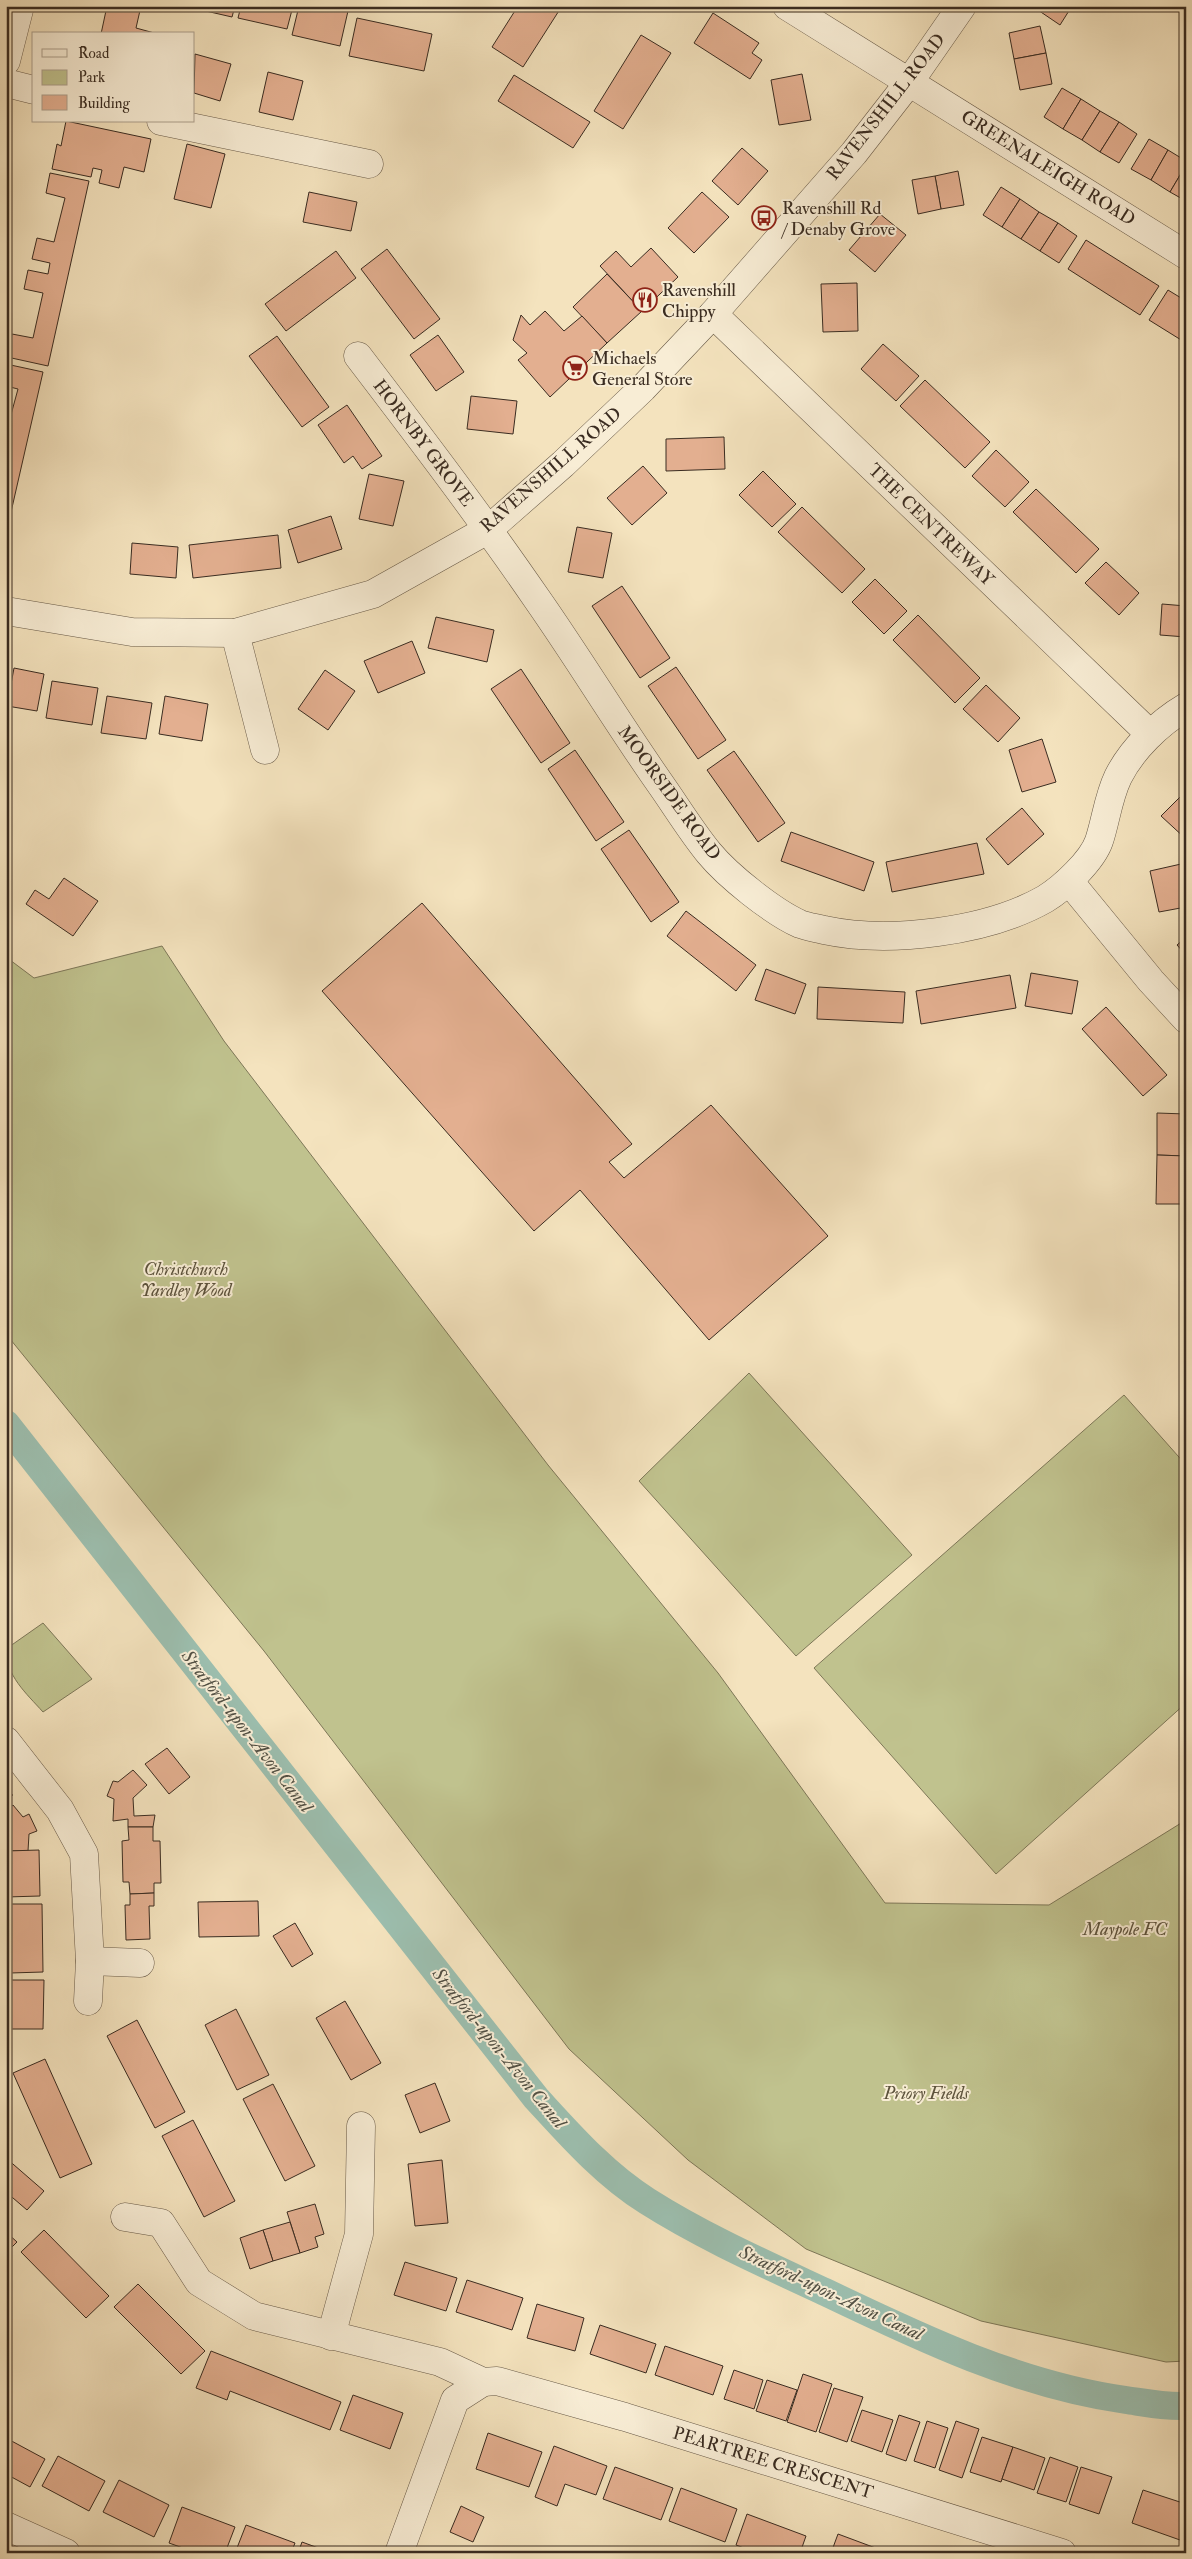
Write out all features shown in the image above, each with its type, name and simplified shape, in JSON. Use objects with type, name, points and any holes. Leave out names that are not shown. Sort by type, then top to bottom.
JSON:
[{"type":"street","points":[[6,61],[20,6]]},
{"type":"street","name":"GREENALEIGH ROAD","points":[[787,6],[1186,255]]},
{"type":"street","name":"RAVENSHILL ROAD","points":[[6,611],[132,632],[235,633],[373,594],[489,529],[563,464],[636,394],[713,314],[854,153],[910,81],[962,6]]},
{"type":"street","points":[[6,83],[32,90]]},
{"type":"street","points":[[166,122],[369,164]]},
{"type":"street","name":"THE CENTREWAY","points":[[713,314],[1150,734]]},
{"type":"street","name":"HORNBY GROVE","points":[[358,356],[489,529]]},
{"type":"street","name":"MOORSIDE ROAD","points":[[489,529],[553,622],[619,725],[710,854],[759,898],[801,924],[845,934],[918,935],[994,920],[1048,897],[1069,881]]},
{"type":"street","points":[[235,633],[265,750]]},
{"type":"street","points":[[1186,707],[1150,734],[1128,759],[1117,778],[1106,809],[1098,844],[1069,881],[1150,981],[1186,1019]]},
{"type":"street","points":[[6,1741],[60,1810],[84,1854],[90,1961],[88,2001]]},
{"type":"street","points":[[90,1961],[140,1963]]},
{"type":"street","points":[[331,2336],[358,2234],[361,2126]]},
{"type":"street","name":"PEARTREE CRESCENT","points":[[126,2217],[161,2223],[200,2282],[254,2316],[440,2362],[483,2382],[498,2381],[625,2417],[1062,2553]]},
{"type":"street","points":[[399,2553],[455,2400],[483,2382]]},
{"type":"street","points":[[6,2526],[59,2551]]},
{"type":"green space","points":[[162,946],[224,1041],[548,1465],[718,1673],[885,1903],[1049,1905],[1186,1820],[1186,2361],[1166,2362],[981,2321],[806,2249],[688,2160],[569,2049],[264,1651],[6,1334],[6,957],[34,978]]},
{"type":"green space","points":[[749,1373],[912,1555],[796,1656],[639,1481]]},
{"type":"green space","points":[[1124,1395],[1186,1465],[1186,1703],[996,1874],[814,1668]]},
{"type":"green space","points":[[43,1623],[92,1679],[43,1712],[13,1676],[9,1668],[6,1649]]},
{"type":"building","points":[[107,6],[141,6],[136,28],[151,32],[101,32]]},
{"type":"building","points":[[184,6],[235,6],[232,17]]},
{"type":"building","points":[[241,6],[293,6],[287,29],[238,18]]},
{"type":"building","points":[[299,6],[328,6],[348,11],[340,46],[292,35]]},
{"type":"building","points":[[518,6],[562,6],[523,67],[492,47]]},
{"type":"building","points":[[1032,6],[1072,6],[1060,25]]},
{"type":"building","points":[[713,13],[759,43],[752,53],[762,60],[750,79],[694,43]]},
{"type":"building","points":[[357,18],[432,34],[424,71],[349,56]]},
{"type":"building","points":[[1040,26],[1046,53],[1014,59],[1009,33]]},
{"type":"building","points":[[641,35],[671,53],[623,129],[594,111]]},
{"type":"building","points":[[1046,53],[1052,84],[1020,90],[1014,59]]},
{"type":"building","points":[[195,54],[231,64],[220,101],[195,93]]},
{"type":"building","points":[[268,72],[303,81],[293,120],[259,112]]},
{"type":"building","points":[[802,74],[811,120],[779,125],[771,80]]},
{"type":"building","points":[[514,75],[590,122],[573,148],[498,101]]},
{"type":"building","points":[[1062,88],[1081,99],[1063,129],[1044,117]]},
{"type":"building","points":[[1081,99],[1100,111],[1082,140],[1063,129]]},
{"type":"building","points":[[1100,111],[1119,122],[1100,152],[1082,140]]},
{"type":"building","points":[[66,122],[151,139],[144,172],[124,167],[119,188],[99,183],[102,170],[93,168],[91,177],[52,169],[57,144],[61,146]]},
{"type":"building","points":[[1119,122],[1137,134],[1119,163],[1100,152]]},
{"type":"building","points":[[1149,139],[1168,150],[1151,180],[1131,169]]},
{"type":"building","points":[[187,144],[225,154],[211,208],[174,199]]},
{"type":"building","points":[[742,148],[768,171],[738,205],[712,181]]},
{"type":"building","points":[[1168,150],[1186,161],[1186,165],[1170,192],[1151,180]]},
{"type":"building","points":[[1186,165],[1186,201],[1170,192]]},
{"type":"building","points":[[958,171],[964,205],[941,209],[935,176]]},
{"type":"building","points":[[50,173],[89,181],[48,366],[7,357],[12,334],[33,338],[43,293],[24,289],[28,270],[48,274],[50,263],[32,259],[37,238],[54,242],[65,198],[46,193]]},
{"type":"building","points":[[935,176],[941,209],[918,214],[912,180]]},
{"type":"building","points":[[1001,187],[1020,199],[1002,227],[983,215]]},
{"type":"building","points":[[309,192],[357,202],[351,231],[303,222]]},
{"type":"building","points":[[702,192],[729,217],[694,253],[668,228]]},
{"type":"building","points":[[1020,199],[1039,212],[1021,239],[1002,227]]},
{"type":"building","points":[[1039,212],[1058,223],[1040,251],[1021,239]]},
{"type":"building","points":[[880,214],[906,235],[875,272],[849,250]]},
{"type":"building","points":[[1058,223],[1077,236],[1059,263],[1040,251]]},
{"type":"building","points":[[1086,240],[1159,286],[1140,315],[1068,269]]},
{"type":"building","points":[[651,248],[678,277],[642,311],[600,266],[616,251],[631,267]]},
{"type":"building","points":[[387,249],[440,319],[414,339],[361,269]]},
{"type":"building","points":[[336,251],[356,278],[286,331],[265,304]]},
{"type":"building","points":[[607,274],[642,311],[607,343],[573,307]]},
{"type":"building","points":[[857,283],[858,331],[823,332],[821,284]]},
{"type":"building","points":[[1168,290],[1186,301],[1186,343],[1149,320]]},
{"type":"building","points":[[545,311],[564,331],[582,316],[607,343],[550,397],[518,360],[527,353],[513,340],[521,315],[530,325]]},
{"type":"building","points":[[438,335],[464,372],[436,391],[410,355]]},
{"type":"building","points":[[277,336],[329,407],[302,427],[249,356]]},
{"type":"building","points":[[883,344],[919,376],[896,401],[861,369]]},
{"type":"building","points":[[6,364],[43,372],[6,534],[6,433],[18,389],[6,386]]},
{"type":"building","points":[[925,380],[990,442],[965,468],[900,406]]},
{"type":"building","points":[[471,396],[517,401],[513,434],[467,429]]},
{"type":"building","points":[[347,405],[382,456],[362,469],[353,456],[344,463],[318,425]]},
{"type":"building","points":[[724,437],[725,469],[666,471],[666,439]]},
{"type":"building","points":[[996,450],[1029,482],[1005,507],[972,476]]},
{"type":"building","points":[[643,466],[667,493],[632,525],[607,498]]},
{"type":"building","points":[[763,471],[796,504],[772,527],[739,495]]},
{"type":"building","points":[[369,474],[404,481],[393,526],[359,519]]},
{"type":"building","points":[[1036,489],[1099,549],[1076,573],[1013,512]]},
{"type":"building","points":[[802,507],[865,569],[842,593],[778,532]]},
{"type":"building","points":[[331,516],[342,549],[298,563],[288,530]]},
{"type":"building","points":[[577,527],[612,533],[603,578],[568,572]]},
{"type":"building","points":[[278,535],[281,568],[193,578],[189,545]]},
{"type":"building","points":[[132,543],[178,547],[176,578],[130,574]]},
{"type":"building","points":[[1106,562],[1139,593],[1119,615],[1085,583]]},
{"type":"building","points":[[875,579],[907,611],[884,634],[852,602]]},
{"type":"building","points":[[622,586],[670,658],[640,678],[592,606]]},
{"type":"building","points":[[1162,604],[1186,606],[1186,637],[1160,635]]},
{"type":"building","points":[[918,615],[980,678],[955,703],[893,640]]},
{"type":"building","points":[[436,617],[494,630],[487,662],[428,648]]},
{"type":"building","points":[[412,641],[425,673],[378,693],[364,661]]},
{"type":"building","points":[[676,667],[726,740],[698,759],[648,686]]},
{"type":"building","points":[[14,668],[44,674],[37,711],[7,706]]},
{"type":"building","points":[[521,669],[570,743],[541,763],[491,689]]},
{"type":"building","points":[[325,670],[355,691],[328,730],[298,709]]},
{"type":"building","points":[[52,681],[98,688],[92,725],[46,718]]},
{"type":"building","points":[[986,685],[1020,718],[998,742],[963,709]]},
{"type":"building","points":[[107,696],[152,703],[146,739],[101,733]]},
{"type":"building","points":[[165,696],[208,704],[202,741],[159,734]]},
{"type":"building","points":[[1042,739],[1056,782],[1022,792],[1009,750]]},
{"type":"building","points":[[575,750],[624,822],[596,841],[548,769]]},
{"type":"building","points":[[734,751],[785,823],[758,842],[707,770]]},
{"type":"building","points":[[1186,791],[1186,839],[1161,816]]},
{"type":"building","points":[[1022,808],[1044,834],[1008,865],[986,839]]},
{"type":"building","points":[[629,830],[679,902],[651,922],[601,849]]},
{"type":"building","points":[[791,832],[874,862],[864,891],[781,861]]},
{"type":"building","points":[[977,843],[984,874],[892,892],[886,862]]},
{"type":"building","points":[[1181,864],[1186,887],[1186,907],[1159,912],[1150,871]]},
{"type":"building","points":[[64,878],[98,901],[73,936],[26,904],[35,890],[49,899]]},
{"type":"building","points":[[422,903],[632,1144],[609,1162],[624,1178],[711,1105],[828,1236],[709,1340],[580,1190],[534,1231],[322,991]]},
{"type":"building","points":[[686,911],[756,965],[736,991],[667,936]]},
{"type":"building","points":[[1186,937],[1186,955],[1177,945]]},
{"type":"building","points":[[766,969],[806,984],[795,1014],[755,1000]]},
{"type":"building","points":[[1031,973],[1078,981],[1072,1014],[1025,1006]]},
{"type":"building","points":[[1010,975],[1016,1008],[921,1024],[916,991]]},
{"type":"building","points":[[818,987],[905,992],[903,1023],[817,1019]]},
{"type":"building","points":[[1106,1007],[1167,1075],[1143,1096],[1082,1029]]},
{"type":"building","points":[[1157,1113],[1186,1114],[1186,1156],[1157,1155]]},
{"type":"building","points":[[1157,1155],[1186,1156],[1186,1204],[1156,1204]]},
{"type":"building","points":[[167,1748],[190,1777],[169,1794],[145,1764]]},
{"type":"building","points":[[133,1770],[147,1785],[133,1798],[134,1816],[155,1815],[153,1827],[128,1827],[128,1819],[113,1821],[114,1799],[107,1796],[113,1781],[118,1782]]},
{"type":"building","points":[[6,1789],[13,1795],[6,1801]]},
{"type":"building","points":[[13,1805],[23,1817],[29,1814],[37,1831],[29,1834],[28,1851],[11,1851],[10,1833],[6,1829],[6,1811]]},
{"type":"building","points":[[128,1827],[153,1827],[153,1841],[160,1841],[161,1883],[154,1883],[154,1893],[130,1894],[129,1882],[123,1882],[122,1841],[129,1840]]},
{"type":"building","points":[[39,1850],[40,1896],[6,1897],[6,1851]]},
{"type":"building","points":[[154,1893],[154,1906],[149,1906],[150,1939],[126,1940],[125,1905],[130,1905],[130,1894]]},
{"type":"building","points":[[258,1901],[259,1936],[199,1937],[198,1902]]},
{"type":"building","points":[[9,1904],[42,1904],[43,1972],[10,1973]]},
{"type":"building","points":[[295,1923],[313,1954],[292,1967],[273,1936]]},
{"type":"building","points":[[11,1980],[44,1980],[43,2029],[11,2029],[11,2021],[6,2021],[6,2002],[11,2002]]},
{"type":"building","points":[[345,2001],[381,2063],[351,2080],[316,2018]]},
{"type":"building","points":[[236,2009],[269,2075],[237,2090],[205,2025]]},
{"type":"building","points":[[137,2020],[185,2112],[155,2128],[107,2036]]},
{"type":"building","points":[[45,2059],[92,2164],[60,2178],[13,2073]]},
{"type":"building","points":[[435,2083],[450,2121],[420,2133],[405,2095]]},
{"type":"building","points":[[273,2084],[315,2166],[285,2181],[243,2099]]},
{"type":"building","points":[[193,2120],[235,2201],[204,2217],[162,2136]]},
{"type":"building","points":[[6,2158],[44,2191],[27,2210],[6,2192]]},
{"type":"building","points":[[442,2160],[448,2223],[415,2226],[408,2164]]},
{"type":"building","points":[[315,2204],[324,2234],[315,2237],[318,2247],[300,2253],[287,2212]]},
{"type":"building","points":[[290,2222],[300,2253],[273,2261],[263,2230]]},
{"type":"building","points":[[44,2230],[109,2296],[86,2318],[21,2252]]},
{"type":"building","points":[[263,2230],[273,2261],[250,2269],[240,2238]]},
{"type":"building","points":[[6,2232],[17,2242],[6,2253]]},
{"type":"building","points":[[405,2262],[457,2278],[446,2311],[394,2295]]},
{"type":"building","points":[[467,2280],[523,2298],[512,2330],[456,2312]]},
{"type":"building","points":[[138,2284],[205,2351],[181,2374],[114,2307]]},
{"type":"building","points":[[537,2304],[584,2318],[575,2351],[527,2338]]},
{"type":"building","points":[[600,2325],[656,2344],[646,2373],[590,2354]]},
{"type":"building","points":[[665,2346],[723,2366],[713,2395],[655,2375]]},
{"type":"building","points":[[211,2351],[341,2402],[330,2430],[230,2391],[227,2400],[196,2388]]},
{"type":"building","points":[[734,2370],[763,2380],[754,2409],[724,2399]]},
{"type":"building","points":[[803,2374],[832,2384],[816,2432],[787,2422]]},
{"type":"building","points":[[767,2380],[797,2390],[786,2421],[756,2411]]},
{"type":"building","points":[[834,2388],[863,2397],[847,2442],[819,2432]]},
{"type":"building","points":[[353,2395],[403,2413],[390,2449],[340,2430]]},
{"type":"building","points":[[862,2410],[893,2420],[882,2452],[851,2441]]},
{"type":"building","points":[[899,2415],[920,2422],[906,2461],[886,2454]]},
{"type":"building","points":[[927,2421],[948,2428],[935,2468],[914,2461]]},
{"type":"building","points":[[956,2421],[979,2429],[962,2478],[939,2470]]},
{"type":"building","points":[[488,2433],[542,2452],[529,2487],[476,2469]]},
{"type":"building","points":[[982,2437],[1013,2447],[1001,2482],[970,2472]]},
{"type":"building","points":[[6,2438],[45,2459],[30,2487],[6,2474]]},
{"type":"building","points":[[554,2446],[607,2466],[596,2495],[565,2484],[557,2506],[535,2497]]},
{"type":"building","points":[[1013,2447],[1045,2458],[1034,2490],[1002,2479]]},
{"type":"building","points":[[58,2456],[105,2481],[89,2511],[42,2486]]},
{"type":"building","points":[[1050,2457],[1078,2467],[1066,2502],[1037,2493]]},
{"type":"building","points":[[615,2467],[673,2488],[661,2520],[603,2499]]},
{"type":"building","points":[[1081,2467],[1112,2477],[1099,2514],[1069,2504]]},
{"type":"building","points":[[119,2480],[169,2505],[154,2537],[103,2512]]},
{"type":"building","points":[[681,2488],[737,2509],[725,2542],[669,2521]]},
{"type":"building","points":[[1143,2490],[1186,2504],[1186,2524],[1180,2540],[1132,2523]]},
{"type":"building","points":[[461,2506],[484,2517],[473,2542],[450,2532]]},
{"type":"building","points":[[182,2507],[235,2527],[225,2553],[197,2553],[169,2543]]},
{"type":"building","points":[[747,2514],[806,2536],[800,2553],[757,2553],[736,2545]]},
{"type":"building","points":[[246,2525],[295,2543],[291,2553],[235,2553]]},
{"type":"building","points":[[838,2534],[889,2553],[831,2553]]},
{"type":"building","points":[[302,2542],[332,2553],[298,2553]]},
{"type":"waterway","name":"Stratford-upon-Avon Canal","points":[[6,1424],[536,2098],[588,2153],[616,2179],[668,2214],[734,2249],[897,2326],[971,2358],[1047,2383],[1086,2393],[1171,2406],[1186,2406]]},
{"type":"place","name":"Ravenshill Rd / Denaby Grove","points":[[764,218]]},
{"type":"place","name":"Ravenshill Chippy","points":[[645,300]]},
{"type":"place","name":"Michaels General Store","points":[[575,368]]},
{"type":"park label","name":"Christchurch Yardley Wood","points":[[186,1279]]},
{"type":"park label","name":"Maypole FC","points":[[1125,1929]]},
{"type":"park label","name":"Priory Fields","points":[[926,2093]]}]
